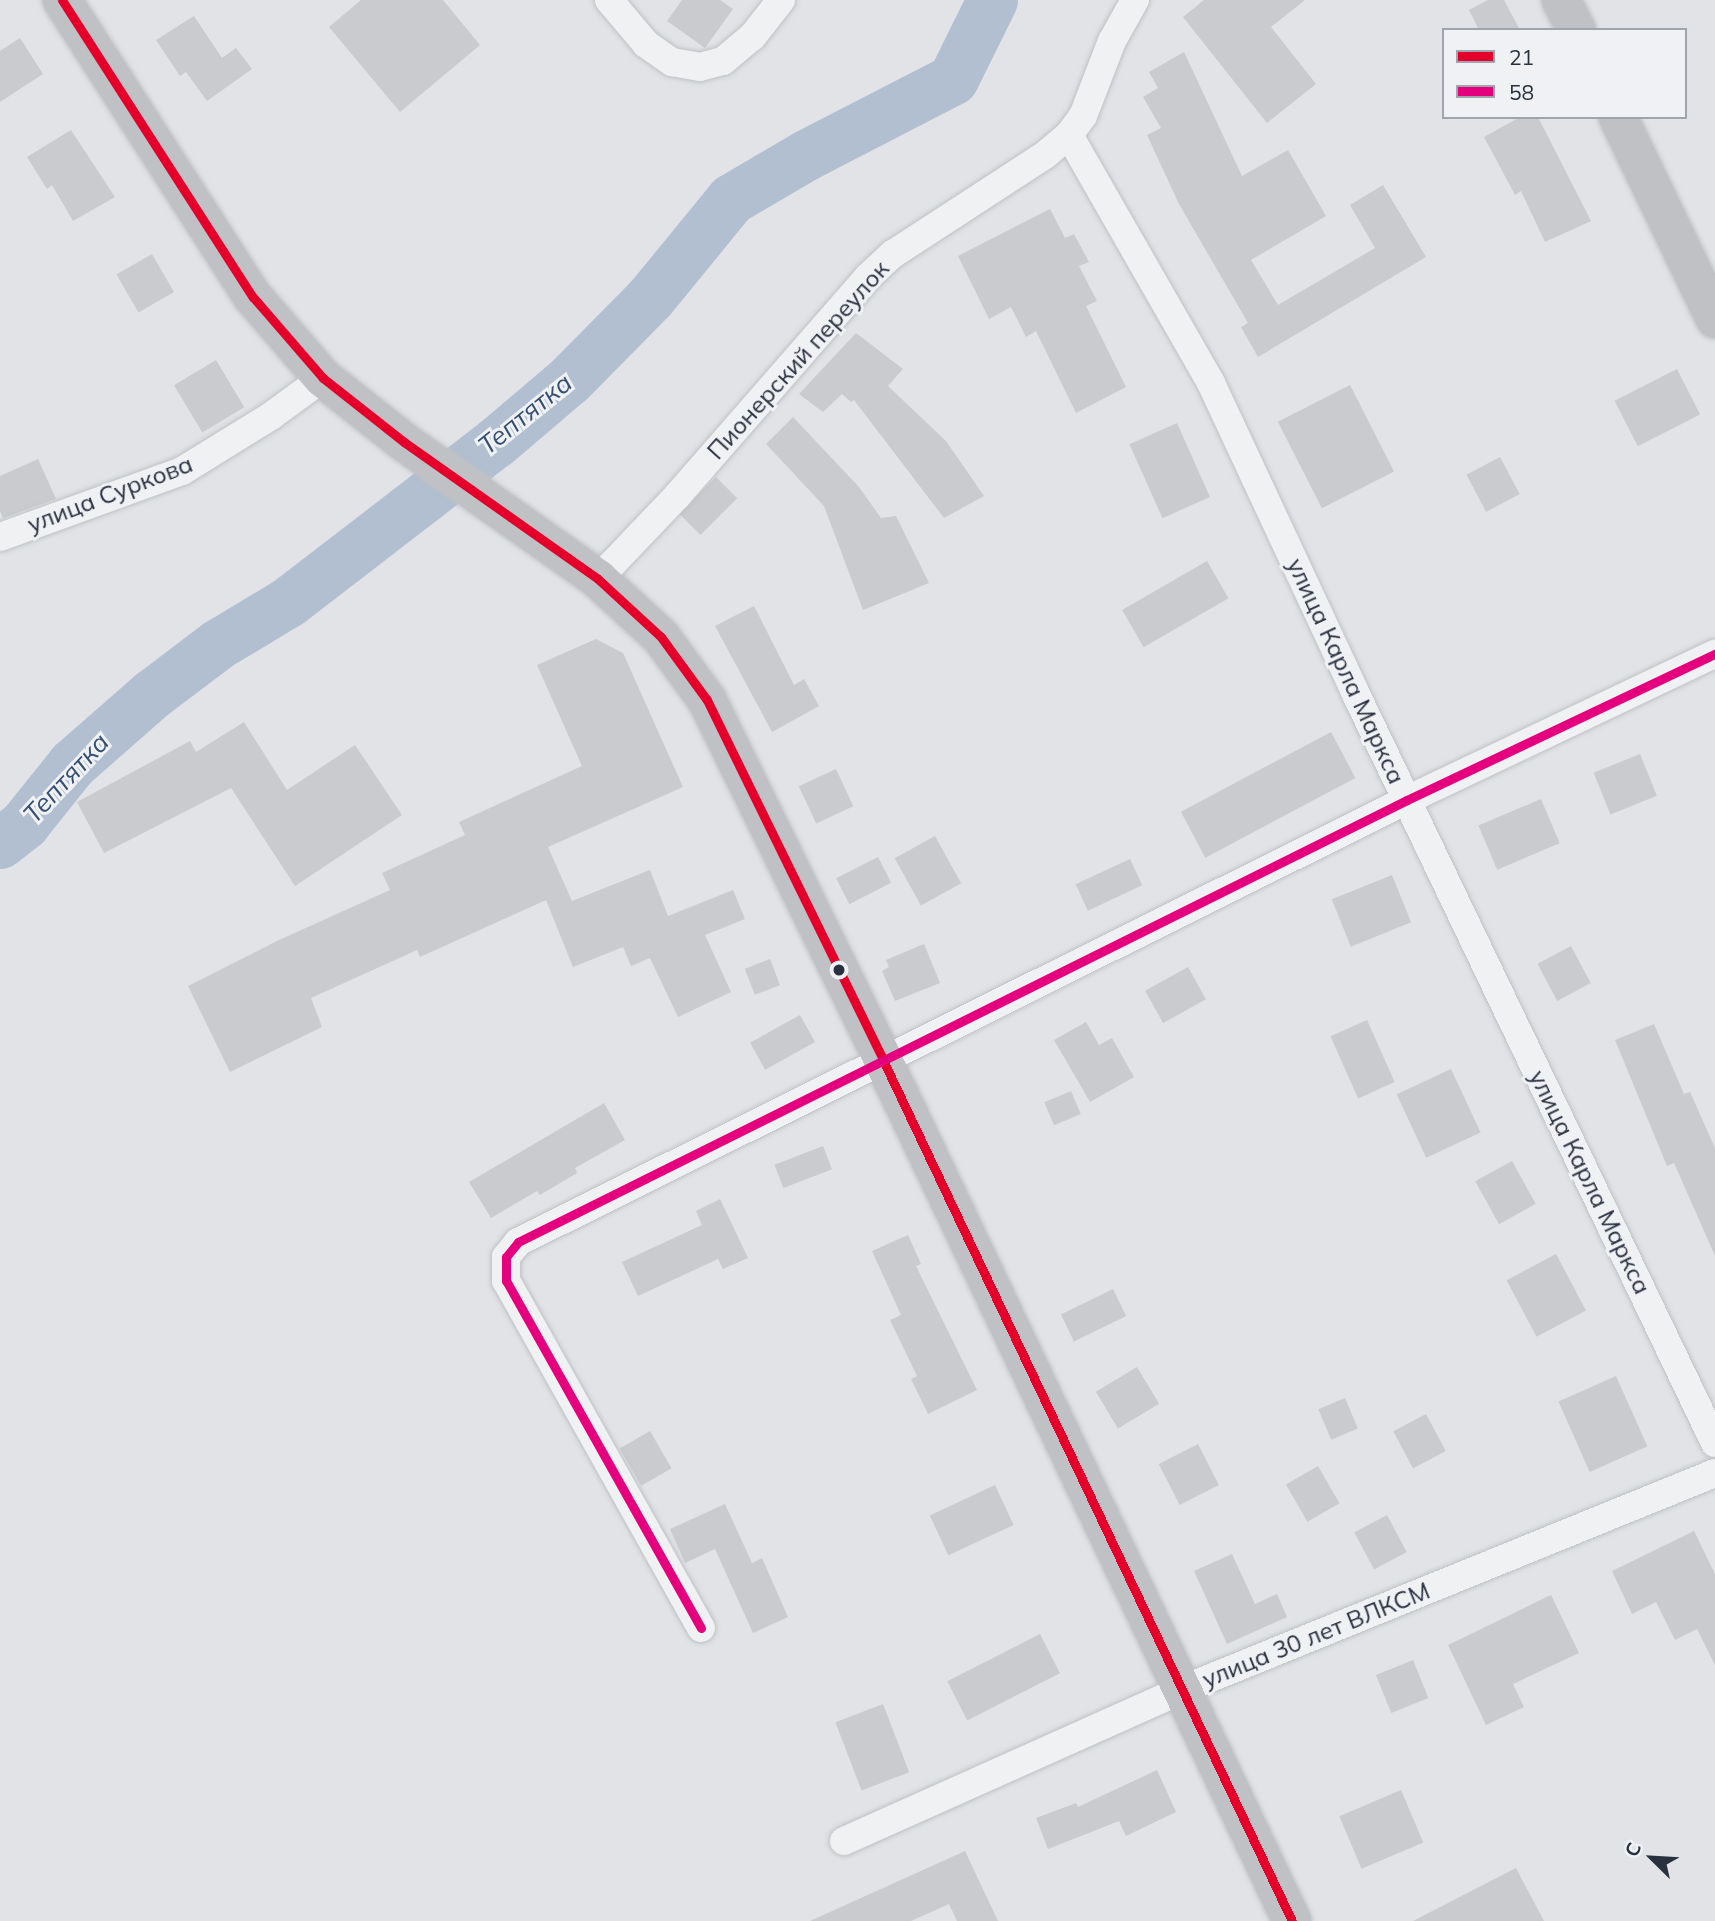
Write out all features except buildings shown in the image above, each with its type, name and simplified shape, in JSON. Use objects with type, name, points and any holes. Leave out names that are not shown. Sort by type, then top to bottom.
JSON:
[{"type":"main road","points":[[62,0],[253,298],[323,378],[404,442],[598,579],[661,637],[707,700],[882,1058],[1292,1921]]},
{"type":"main road","points":[[1561,0],[1575,28]]},
{"type":"main road","points":[[1619,119],[1715,319]]},
{"type":"street","points":[[608,0],[646,44],[673,62],[700,67],[723,61],[751,37],[781,0]]},
{"type":"street","name":"Пионерский переулок","points":[[598,579],[677,496],[868,277],[893,254],[1045,155],[1069,135],[1083,116],[1112,41],[1135,0]]},
{"type":"street","name":"улица Карла Маркса","points":[[1069,135],[1211,383],[1715,1443]]},
{"type":"street","name":"улица Суркова","points":[[0,537],[182,471],[271,416],[323,378]]},
{"type":"street","points":[[701,1628],[506,1281],[506,1257],[519,1242],[882,1058],[1407,800],[1715,654]]},
{"type":"street","name":"улица 30 лет ВЛКСМ","points":[[844,1840],[1181,1690],[1715,1473]]},
{"type":"waterway","name":"Тептятка","points":[[0,843],[24,824],[72,764],[152,694],[218,644],[288,602],[496,442],[570,379],[650,298],[731,199],[806,155],[953,79],[992,0]]},
{"type":"transit line","name":"21","points":[[62,0],[253,297],[323,378],[404,442],[598,579],[661,637],[707,700],[882,1058],[1292,1921]]},
{"type":"transit line","name":"58","points":[[701,1628],[506,1281],[506,1257],[518,1242],[1407,800],[1715,654]]}]
